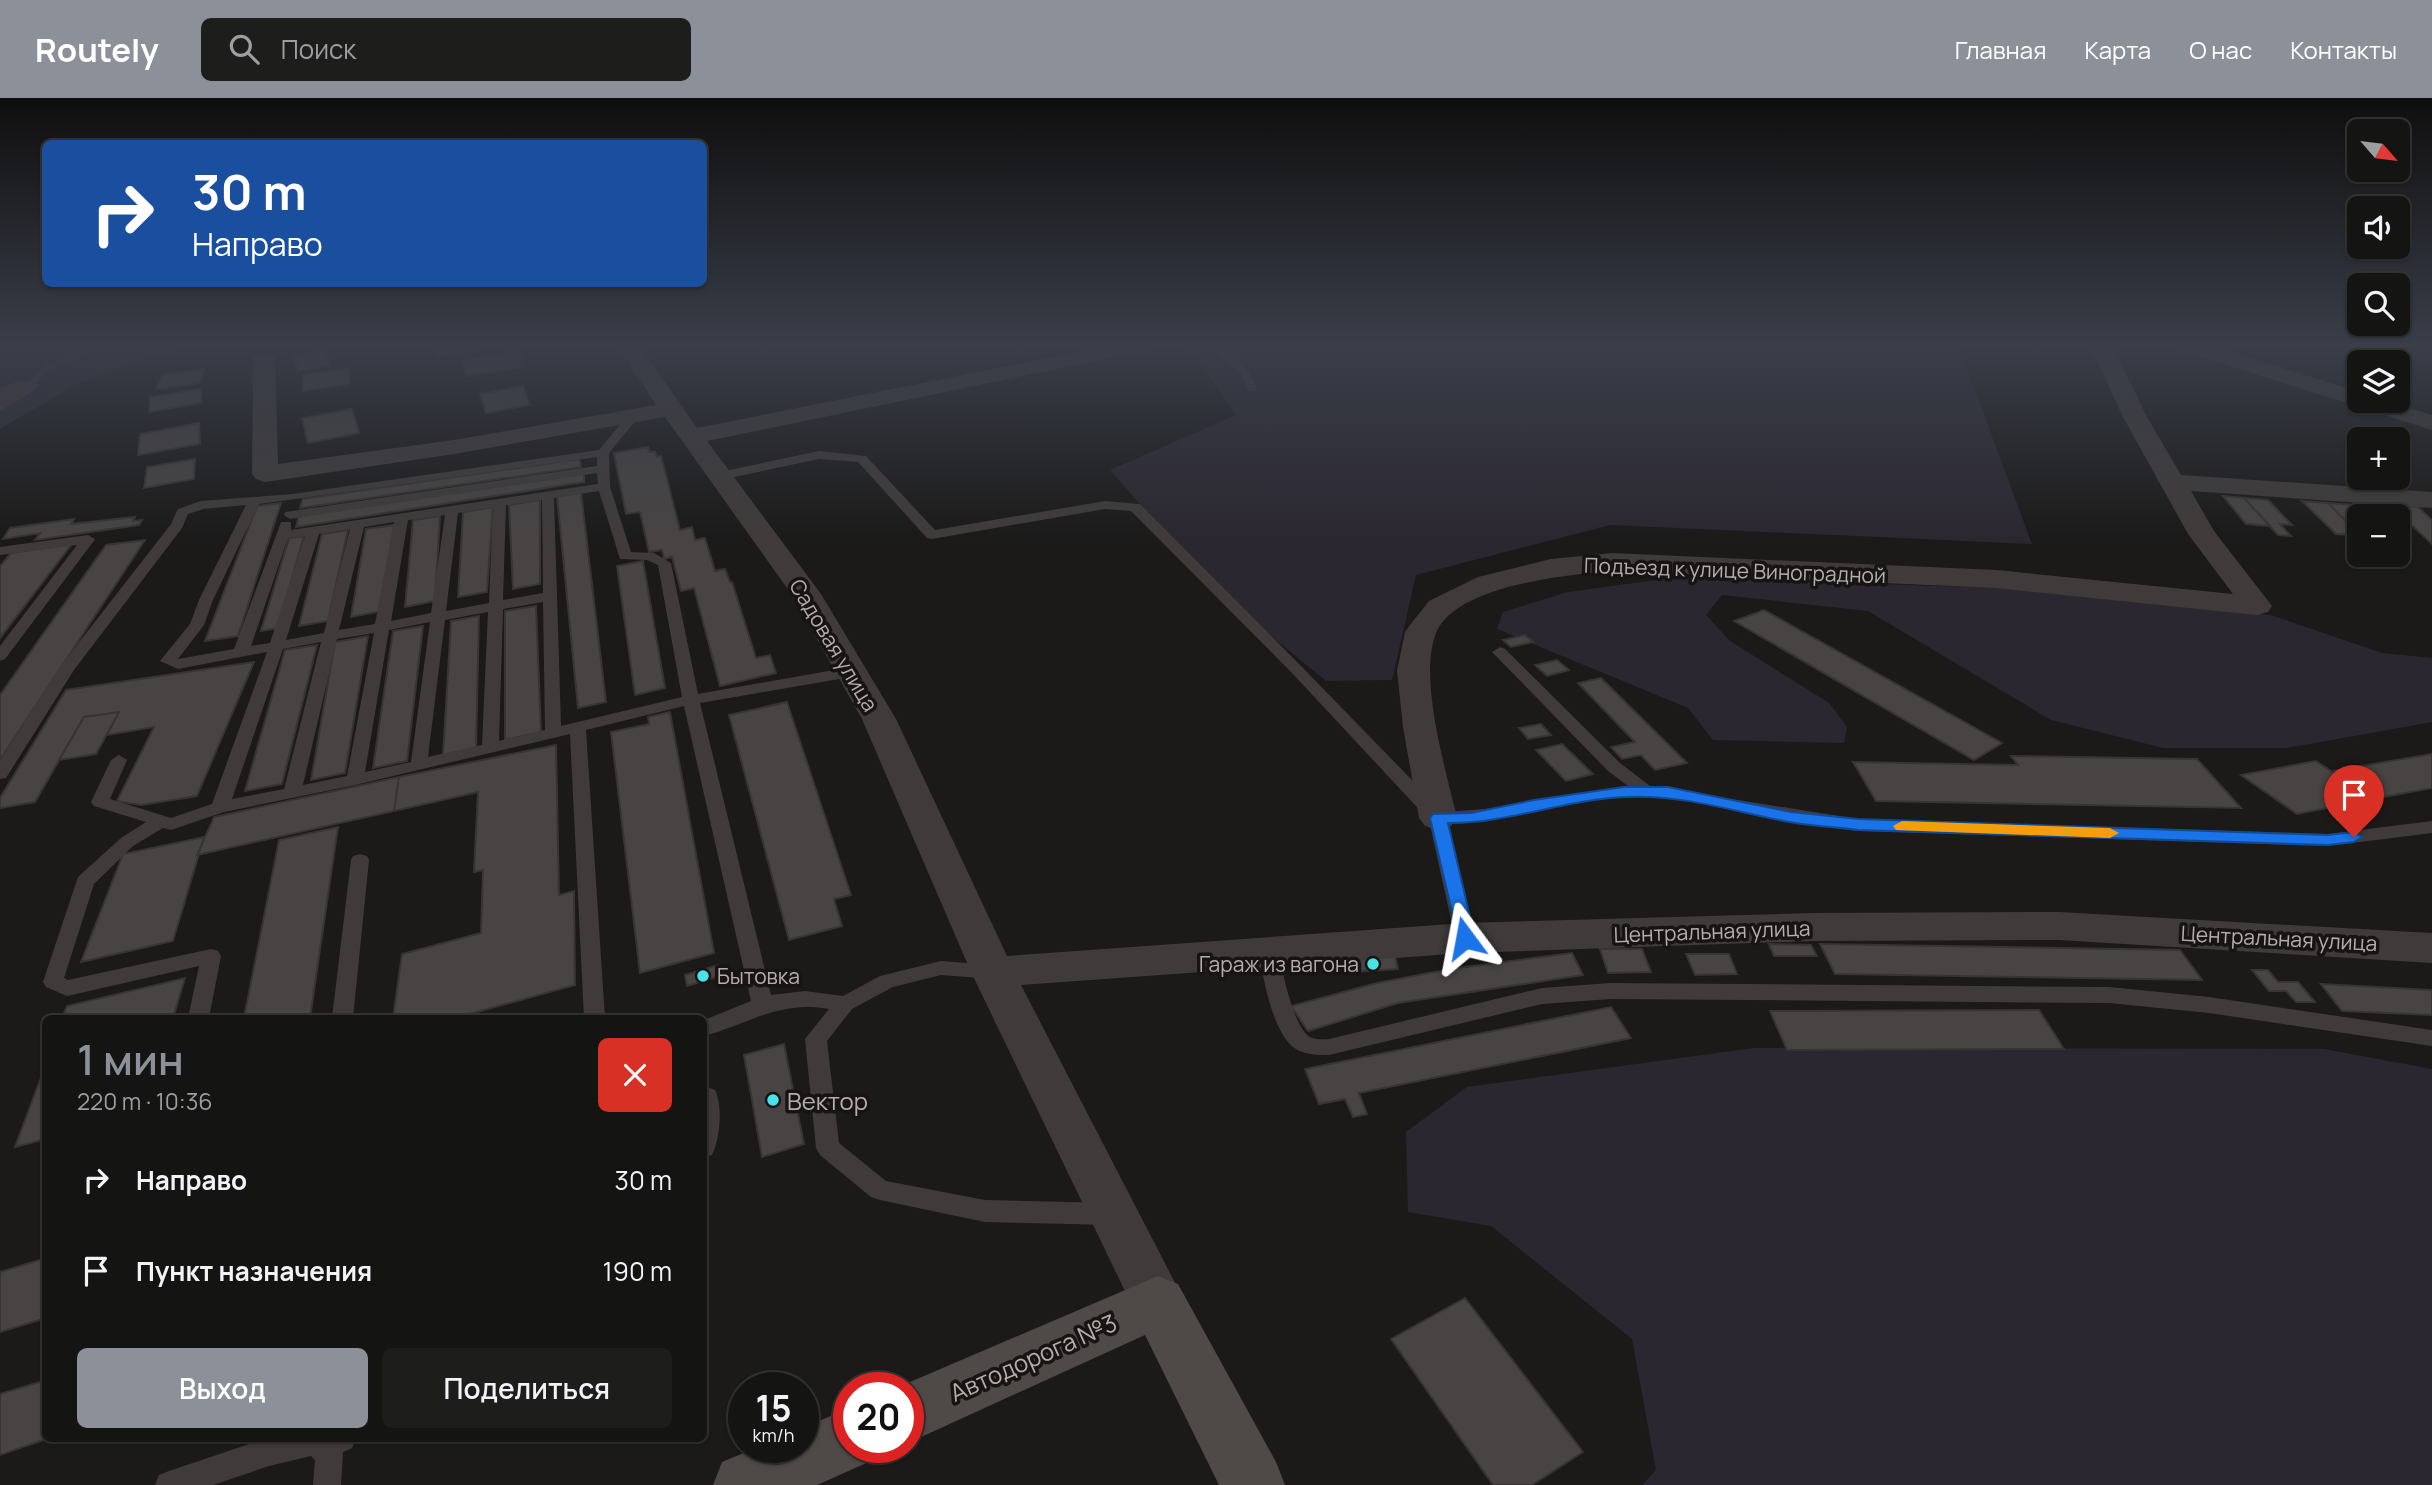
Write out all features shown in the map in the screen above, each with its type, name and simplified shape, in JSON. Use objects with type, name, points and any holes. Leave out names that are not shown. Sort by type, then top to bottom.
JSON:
[{"type":"street","points":[[264,410],[265,474],[454,447],[667,410]]},
{"type":"street","name":"Садовая улица","points":[[672,410],[806,594],[879,719],[993,972],[1158,1302]]},
{"type":"street","points":[[691,437],[825,410]]},
{"type":"street","points":[[2132,410],[2172,482],[2432,500]]},
{"type":"street","points":[[2401,413],[2432,423]]},
{"type":"street","name":"Подъезд к улице Виноградной","points":[[1438,818],[1420,727],[1413,671],[1421,632],[1440,607],[1488,583],[1551,568],[1612,562],[1996,579],[2257,606],[2202,534],[2172,482]]},
{"type":"street","name":"Центральная улица","points":[[993,972],[1465,938],[1811,927],[2046,926],[2432,948]]},
{"type":"street","points":[[1158,1302],[1253,1485]]},
{"type":"street","name":"Автодорога №3","points":[[924,1406],[1158,1302]]},
{"type":"street","points":[[745,1485],[833,1446]]},
{"type":"lane","points":[[633,416],[603,461],[604,487],[625,556],[649,556],[664,563],[691,700],[763,1006]]},
{"type":"lane","points":[[720,476],[819,455],[862,459],[932,535],[1105,505],[1135,507],[1298,671],[1438,818],[1465,938]]},
{"type":"lane","points":[[0,774],[66,668],[177,525],[183,512],[201,505],[293,498],[603,461]]},
{"type":"lane","points":[[290,515],[603,461]]},
{"type":"lane","points":[[282,535],[604,487]]},
{"type":"lane","points":[[548,495],[553,734]]},
{"type":"lane","points":[[241,652],[290,515],[293,498]]},
{"type":"lane","points":[[254,502],[206,600],[198,625],[168,661],[178,664],[551,596]]},
{"type":"lane","points":[[490,749],[500,502]]},
{"type":"lane","points":[[419,764],[452,509]]},
{"type":"lane","points":[[355,780],[402,516]]},
{"type":"lane","points":[[292,793],[358,523]]},
{"type":"lane","points":[[220,807],[277,645],[313,530]]},
{"type":"lane","points":[[0,551],[88,538],[0,656]]},
{"type":"lane","points":[[1500,652],[1614,767],[1646,792]]},
{"type":"lane","points":[[119,760],[100,802],[171,824],[220,807],[355,780],[691,700],[851,672]]},
{"type":"lane","points":[[578,727],[595,1015]]},
{"type":"lane","points":[[1438,818],[1471,818],[1534,805],[1624,792],[1646,792],[1700,796],[1791,817],[1858,825],[2328,840],[2432,827]]},
{"type":"lane","points":[[161,821],[127,842],[85,881],[53,982],[67,988],[211,956],[200,1015]]},
{"type":"lane","points":[[342,1015],[360,860]]},
{"type":"lane","points":[[1268,952],[1291,1030],[1302,1043],[1316,1047],[1329,1047],[1542,996],[1610,991],[2109,995],[2209,1005],[2432,1038]]},
{"type":"lane","points":[[993,972],[941,968],[887,981],[845,1004],[816,1039],[828,1148],[880,1190],[985,1211],[1114,1214]]},
{"type":"lane","points":[[707,1027],[783,998],[818,998],[845,1004]]},
{"type":"lane","points":[[707,1096],[707,1132]]},
{"type":"lane","points":[[169,1485],[279,1444],[304,1442]]},
{"type":"lane","points":[[327,1485],[332,1443]]},
{"type":"shaded area","points":[[0,410],[33,410],[0,429]]},
{"type":"shaded area","points":[[1232,410],[1982,410],[2032,544],[1610,525],[1416,575],[1392,680],[1326,681],[1215,590],[1110,470],[1236,415]]},
{"type":"shaded area","points":[[1671,578],[2004,588],[2271,615],[2382,653],[2432,658],[2432,722],[2287,748],[2163,748],[2051,720],[1868,611],[1722,595],[1706,615],[1730,641],[1829,703],[1847,727],[1844,743],[1713,740],[1688,708],[1497,629],[1503,612],[1568,592]]},
{"type":"shaded area","points":[[1754,1048],[2324,1049],[2432,1069],[2432,1485],[1642,1485],[1656,1470],[1632,1339],[1491,1226],[1408,1212],[1406,1132],[1467,1087]]},
{"type":"building","points":[[352,410],[359,433],[308,443],[302,418]]},
{"type":"building","points":[[485,410],[504,410],[486,413]]},
{"type":"building","points":[[199,423],[200,444],[138,455],[140,434]]},
{"type":"building","points":[[648,447],[649,452],[655,452],[657,457],[661,456],[680,530],[692,527],[695,540],[705,538],[715,571],[725,569],[732,582],[756,658],[770,655],[776,673],[720,686],[694,588],[681,591],[672,557],[664,559],[662,550],[649,552],[640,512],[626,514],[614,453]]},
{"type":"building","points":[[195,459],[194,479],[144,488],[147,467]]},
{"type":"building","points":[[580,459],[581,467],[300,508],[303,499]]},
{"type":"building","points":[[584,474],[584,482],[296,527],[299,515]]},
{"type":"building","points":[[581,492],[606,702],[578,708],[557,496]]},
{"type":"building","points":[[2223,496],[2244,498],[2270,526],[2246,524]]},
{"type":"building","points":[[2244,498],[2268,500],[2292,525],[2280,524],[2291,536],[2278,535]]},
{"type":"building","points":[[540,500],[540,584],[513,589],[509,505]]},
{"type":"building","points":[[2302,501],[2328,503],[2347,522],[2347,535],[2336,534]]},
{"type":"building","points":[[281,503],[238,636],[205,641],[257,506]]},
{"type":"building","points":[[2328,503],[2347,505],[2347,522]]},
{"type":"building","points":[[2410,506],[2418,507],[2432,520],[2432,544],[2410,524]]},
{"type":"building","points":[[493,507],[487,592],[458,597],[463,512]]},
{"type":"building","points":[[440,516],[435,601],[405,607],[413,520]]},
{"type":"building","points":[[135,517],[133,521],[142,520],[139,525],[35,540],[40,533],[3,539],[10,528],[74,519],[71,524]]},
{"type":"building","points":[[394,525],[382,611],[351,617],[366,529]]},
{"type":"building","points":[[348,530],[328,621],[299,626],[322,534]]},
{"type":"building","points":[[304,536],[278,628],[261,631],[289,538]]},
{"type":"building","points":[[145,540],[0,760],[0,695],[106,545]]},
{"type":"building","points":[[72,544],[0,638],[0,566],[11,553]]},
{"type":"building","points":[[643,561],[665,688],[635,695],[617,566]]},
{"type":"building","points":[[536,606],[541,732],[505,740],[505,611]]},
{"type":"building","points":[[1764,610],[2002,743],[1974,760],[1734,621]]},
{"type":"building","points":[[479,616],[476,748],[443,755],[451,621]]},
{"type":"building","points":[[423,626],[407,761],[373,768],[393,631]]},
{"type":"building","points":[[1525,635],[1533,642],[1511,647],[1503,640]]},
{"type":"building","points":[[368,636],[345,773],[311,780],[335,642]]},
{"type":"building","points":[[317,645],[282,784],[245,791],[285,650]]},
{"type":"building","points":[[1557,660],[1569,670],[1547,676],[1535,665]]},
{"type":"building","points":[[254,662],[197,796],[141,805],[117,801],[154,727],[107,735],[119,712],[84,717],[35,802],[0,808],[0,798],[66,690]]},
{"type":"building","points":[[1601,678],[1687,763],[1655,770],[1641,755],[1622,759],[1611,747],[1635,742],[1578,683]]},
{"type":"building","points":[[787,702],[851,895],[834,899],[842,926],[789,940],[729,715]]},
{"type":"building","points":[[119,712],[96,754],[59,760],[84,717]]},
{"type":"building","points":[[670,712],[714,953],[640,973],[611,732],[649,724],[648,717]]},
{"type":"building","points":[[1541,724],[1551,735],[1528,739],[1519,728]]},
{"type":"building","points":[[1562,744],[1593,774],[1566,781],[1536,750]]},
{"type":"building","points":[[556,745],[559,895],[574,891],[575,985],[466,1015],[393,1015],[402,954],[481,933],[483,870],[474,872],[478,792],[394,811],[399,777]]},
{"type":"building","points":[[2432,754],[2432,788],[2373,799],[2332,771]]},
{"type":"building","points":[[2011,756],[2197,759],[2241,808],[1876,801],[1853,762],[2018,765]]},
{"type":"building","points":[[2316,761],[2373,799],[2297,814],[2241,775]]},
{"type":"building","points":[[399,777],[394,811],[197,855],[214,817]]},
{"type":"building","points":[[338,827],[310,1015],[245,1015],[279,840]]},
{"type":"building","points":[[204,837],[173,941],[81,962],[123,854]]},
{"type":"building","points":[[1769,944],[1811,945],[1817,956],[1774,956]]},
{"type":"building","points":[[1820,944],[2180,950],[2202,980],[1835,974]]},
{"type":"building","points":[[1600,949],[1642,949],[1651,972],[1608,973]]},
{"type":"building","points":[[1572,953],[1583,975],[1398,1003],[1308,1031],[1291,1006],[1377,983],[1450,969]]},
{"type":"building","points":[[1686,954],[1729,954],[1737,974],[1695,975]]},
{"type":"building","name":"Гараж из вагона","points":[[1395,956],[1398,969],[1352,972],[1349,959]]},
{"type":"building","name":"Бытовка","points":[[718,965],[720,976],[687,986],[685,975]]},
{"type":"building","points":[[2252,970],[2268,970],[2278,982],[2298,982],[2315,1002],[2296,1002],[2286,991],[2269,991]]},
{"type":"building","points":[[185,978],[174,1015],[63,1015],[67,1006]]},
{"type":"building","points":[[2321,984],[2432,990],[2432,1015],[2342,1011]]},
{"type":"building","points":[[1611,1007],[1631,1038],[1359,1093],[1367,1114],[1353,1117],[1345,1099],[1319,1104],[1305,1069]]},
{"type":"building","points":[[2039,1010],[2064,1049],[1787,1050],[1770,1011]]},
{"type":"building","name":"Вектор","points":[[784,1044],[804,1144],[762,1157],[744,1055]]},
{"type":"building","points":[[42,1075],[42,1140],[15,1147]]},
{"type":"building","points":[[42,1259],[42,1319],[0,1332],[0,1272]]},
{"type":"building","points":[[1465,1298],[1583,1452],[1532,1485],[1493,1485],[1391,1339]]},
{"type":"building","points":[[42,1381],[42,1440],[0,1455],[0,1394]]},
{"type":"slow traffic","points":[[1902,826],[2110,833]]},
{"type":"place","name":"Гараж из вагона","points":[[1373,964]]},
{"type":"place","name":"Бытовка","points":[[703,976]]},
{"type":"place","name":"Вектор","points":[[773,1100]]},
{"type":"route","points":[[1465,938],[1438,818],[1471,818],[1534,805],[1624,792],[1668,792],[1700,796],[1791,817],[1858,825],[2328,840],[2354,837]]}]
